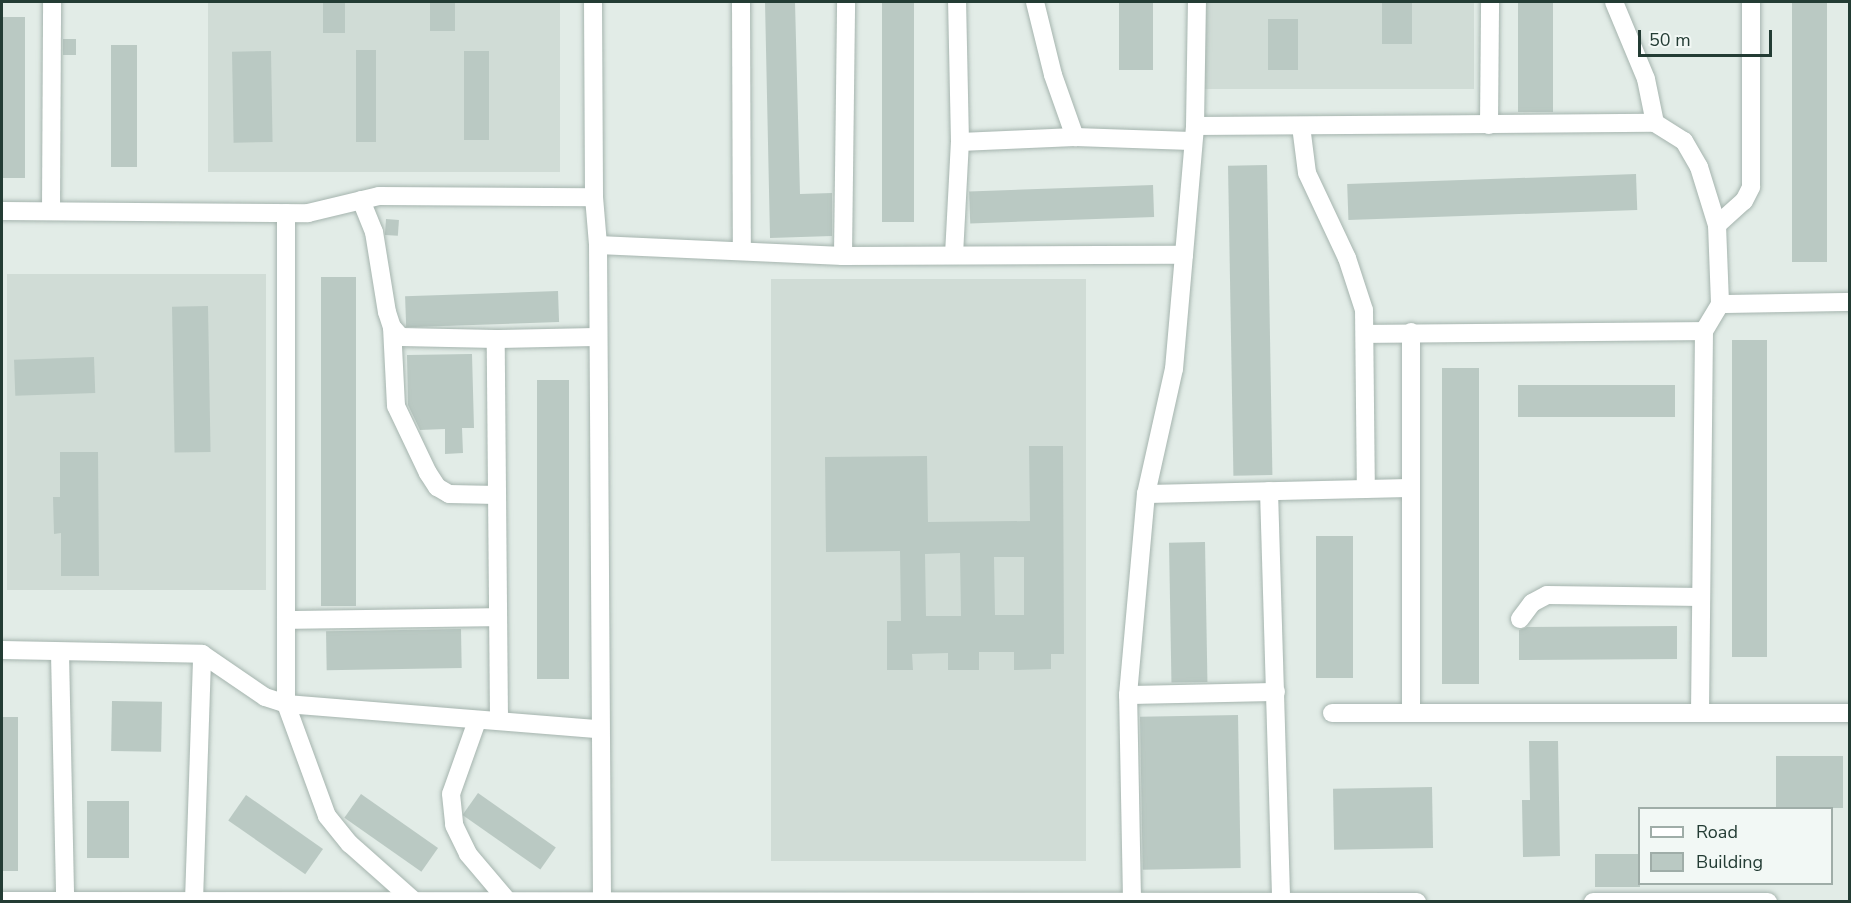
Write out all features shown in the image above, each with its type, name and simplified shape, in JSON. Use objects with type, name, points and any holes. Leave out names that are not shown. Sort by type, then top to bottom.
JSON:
[{"type":"street","points":[[51,211],[52,2]]},
{"type":"street","points":[[593,2],[594,197],[598,245],[599,729],[602,901]]},
{"type":"street","points":[[741,2],[742,249]]},
{"type":"street","points":[[843,256],[846,2]]},
{"type":"street","points":[[954,255],[960,142],[957,2]]},
{"type":"street","points":[[1035,2],[1053,75],[1075,137]]},
{"type":"street","points":[[1132,899],[1128,695],[1146,494],[1174,369],[1193,133],[1197,2]]},
{"type":"street","points":[[1489,124],[1490,2]]},
{"type":"street","points":[[1614,2],[1646,79],[1655,123]]},
{"type":"street","points":[[1717,225],[1744,201],[1751,187],[1751,2]]},
{"type":"street","points":[[960,142],[1193,133],[1301,126],[1655,123],[1684,141],[1699,167],[1717,225],[1720,304],[1704,331],[1700,713]]},
{"type":"street","points":[[1301,126],[1307,173],[1358,287],[1366,334],[1366,489]]},
{"type":"street","points":[[2,211],[308,213],[379,196],[594,197]]},
{"type":"street","points":[[361,200],[374,232],[392,327],[396,406],[437,487],[449,494],[497,495]]},
{"type":"street","points":[[286,213],[286,704],[327,816],[350,844],[413,900]]},
{"type":"street","points":[[598,245],[742,249],[843,256],[1184,255]]},
{"type":"street","points":[[1720,304],[1850,302]]},
{"type":"street","points":[[392,327],[401,337],[414,340],[598,337]]},
{"type":"street","points":[[1366,334],[1704,331]]},
{"type":"street","points":[[1411,332],[1411,713]]},
{"type":"street","points":[[496,339],[498,720]]},
{"type":"street","points":[[1146,494],[1411,488]]},
{"type":"street","points":[[1269,491],[1281,898]]},
{"type":"street","points":[[1520,619],[1532,603],[1547,595],[1701,597]]},
{"type":"street","points":[[286,620],[498,617]]},
{"type":"street","points":[[2,650],[60,653],[202,654],[265,697],[286,704],[599,729]]},
{"type":"street","points":[[60,653],[65,901]]},
{"type":"street","points":[[194,901],[202,654]]},
{"type":"street","points":[[1128,695],[1276,692]]},
{"type":"street","points":[[1332,713],[1850,713]]},
{"type":"street","points":[[477,721],[451,794],[454,825],[468,854],[507,900]]},
{"type":"street","points":[[2,901],[1281,898],[1418,902]]},
{"type":"street","points":[[1593,902],[1768,902]]},
{"type":"shaded area","points":[[208,2],[560,2],[560,172],[208,172]]},
{"type":"shaded area","points":[[1199,2],[1474,2],[1474,89],[1199,89]]},
{"type":"shaded area","points":[[7,274],[266,274],[266,590],[7,590]]},
{"type":"shaded area","points":[[771,279],[1086,279],[1086,861],[771,861]]},
{"type":"building","points":[[323,2],[345,2],[345,33],[323,33]]},
{"type":"building","points":[[430,2],[455,2],[455,31],[430,31]]},
{"type":"building","points":[[765,2],[795,2],[800,194],[832,193],[832,236],[770,238]]},
{"type":"building","points":[[882,2],[914,2],[914,222],[882,222]]},
{"type":"building","points":[[1119,2],[1153,2],[1153,70],[1119,70]]},
{"type":"building","points":[[1382,2],[1412,2],[1412,44],[1382,44]]},
{"type":"building","points":[[1518,2],[1553,2],[1553,112],[1518,112]]},
{"type":"building","points":[[1792,2],[1827,2],[1827,262],[1792,262]]},
{"type":"building","points":[[2,17],[25,17],[25,178],[2,178]]},
{"type":"building","points":[[1268,19],[1298,19],[1298,70],[1268,70]]},
{"type":"building","points":[[63,39],[76,39],[76,55],[63,55]]},
{"type":"building","points":[[111,45],[137,45],[137,167],[111,167]]},
{"type":"building","points":[[356,50],[376,50],[376,142],[356,142]]},
{"type":"building","points":[[271,51],[273,142],[234,143],[232,52]]},
{"type":"building","points":[[464,51],[489,51],[489,140],[464,140]]},
{"type":"building","points":[[1267,165],[1272,475],[1233,476],[1228,166]]},
{"type":"building","points":[[1636,174],[1637,210],[1348,220],[1347,184]]},
{"type":"building","points":[[1153,185],[1154,217],[970,223],[969,191]]},
{"type":"building","points":[[386,219],[399,220],[398,236],[385,235]]},
{"type":"building","points":[[321,277],[356,277],[356,606],[321,606]]},
{"type":"building","points":[[558,291],[559,322],[406,327],[405,296]]},
{"type":"building","points":[[208,306],[211,452],[175,453],[172,307]]},
{"type":"building","points":[[1732,340],[1767,340],[1767,657],[1732,657]]},
{"type":"building","points":[[472,354],[474,428],[462,428],[463,453],[445,454],[445,429],[420,430],[408,405],[407,355]]},
{"type":"building","points":[[94,357],[95,393],[15,396],[14,360]]},
{"type":"building","points":[[1442,368],[1479,368],[1479,684],[1442,684]]},
{"type":"building","points":[[537,380],[569,380],[569,679],[537,679]]},
{"type":"building","points":[[1518,385],[1675,385],[1675,417],[1518,417]]},
{"type":"building","points":[[1029,446],[1063,446],[1064,654],[1051,654],[1051,669],[1014,670],[1014,652],[979,652],[979,670],[948,670],[948,653],[912,654],[913,670],[887,670],[887,621],[901,621],[900,551],[826,552],[825,457],[927,456],[928,522],[1030,521]],"holes":[[[960,553],[961,616],[926,616],[925,554]],[[994,557],[1024,557],[1024,615],[995,615]]]},
{"type":"building","points":[[60,452],[98,452],[99,576],[61,576],[61,533],[54,534],[53,497],[60,497]]},
{"type":"building","points":[[1316,536],[1353,536],[1353,678],[1316,678]]},
{"type":"building","points":[[1205,542],[1207,682],[1171,683],[1169,543]]},
{"type":"building","points":[[1677,626],[1677,659],[1519,660],[1519,630],[1527,627]]},
{"type":"building","points":[[461,629],[462,668],[327,670],[326,631]]},
{"type":"building","points":[[112,701],[162,702],[161,752],[111,751]]},
{"type":"building","points":[[1238,715],[1241,868],[1143,870],[1140,717]]},
{"type":"building","points":[[2,717],[18,717],[18,871],[2,871]]},
{"type":"building","points":[[1529,741],[1558,741],[1560,856],[1523,857],[1522,800],[1530,800]]},
{"type":"building","points":[[1776,756],[1843,756],[1843,808],[1776,807]]},
{"type":"building","points":[[1432,787],[1433,848],[1334,850],[1333,789]]},
{"type":"building","points":[[478,793],[556,847],[540,870],[463,815]]},
{"type":"building","points":[[361,794],[438,848],[421,872],[344,818]]},
{"type":"building","points":[[246,795],[323,849],[305,874],[228,820]]},
{"type":"building","points":[[87,801],[129,801],[129,858],[87,858]]},
{"type":"building","points":[[1595,854],[1638,854],[1638,885],[1640,887],[1595,887]]}]
